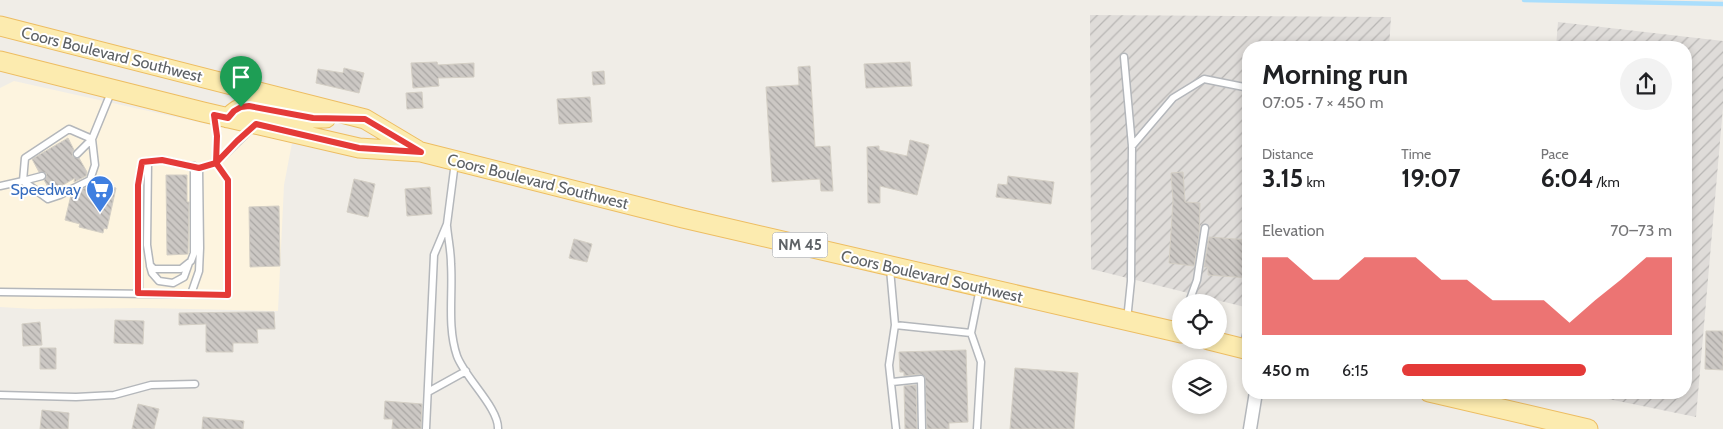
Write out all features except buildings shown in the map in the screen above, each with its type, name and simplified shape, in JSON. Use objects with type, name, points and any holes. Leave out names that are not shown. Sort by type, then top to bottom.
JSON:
[{"type":"main road","name":"Coors Boulevard Southwest","points":[[0,26],[365,119],[421,152]]},
{"type":"main road","name":"Coors Boulevard Southwest","points":[[0,61],[359,148],[421,152],[683,218],[1172,331]]},
{"type":"main road","points":[[222,116],[241,107],[249,106],[313,118],[365,119]]},
{"type":"main road","points":[[1227,344],[1242,348]]},
{"type":"main road","points":[[1459,399],[1588,429]]},
{"type":"street","points":[[1250,429],[1255,399]]},
{"type":"lane","points":[[1124,57],[1132,146],[1131,281],[1127,321]]},
{"type":"lane","points":[[1132,146],[1173,98],[1204,79],[1242,87]]},
{"type":"lane","points":[[77,154],[92,139],[112,89]]},
{"type":"lane","points":[[0,292],[228,295],[228,180],[216,163],[217,136],[222,116]]},
{"type":"lane","points":[[138,293],[138,185],[142,162],[162,160],[197,167],[216,163],[256,124]]},
{"type":"lane","points":[[23,181],[25,158],[69,129],[92,139]]},
{"type":"lane","points":[[23,181],[48,199],[90,180],[95,165],[92,139]]},
{"type":"lane","points":[[455,161],[447,224],[451,262],[452,336],[458,357],[490,406],[499,424],[498,429]]},
{"type":"lane","points":[[148,162],[147,245],[150,265],[152,273],[159,281],[173,283],[184,277],[194,253],[197,167]]},
{"type":"lane","points":[[191,294],[199,271],[197,167]]},
{"type":"lane","points":[[0,186],[42,176]]},
{"type":"lane","points":[[426,429],[434,255],[447,224]]},
{"type":"lane","points":[[1192,294],[1197,280],[1205,228]]},
{"type":"lane","points":[[150,265],[154,269],[182,270],[190,263]]},
{"type":"lane","points":[[890,266],[895,325],[889,365],[896,429]]},
{"type":"lane","points":[[977,429],[981,362],[971,333],[981,287]]},
{"type":"lane","points":[[895,325],[971,333]]},
{"type":"lane","points":[[428,392],[466,371]]},
{"type":"lane","points":[[892,382],[921,379],[922,429]]},
{"type":"lane","points":[[0,395],[114,395],[151,385],[194,384]]},
{"type":"shaded area","points":[[1090,15],[1391,17],[1389,41],[1242,41],[1242,306],[1227,303],[1227,294],[1192,294],[1091,269]]},
{"type":"shaded area","points":[[1558,22],[1723,41],[1723,107],[1696,417],[1608,399],[1692,399],[1692,41],[1556,41]]},
{"type":"shaded area","points":[[14,81],[292,143],[284,185],[278,311],[0,307],[0,88]]},
{"type":"waterway","points":[[1524,0],[1723,4]]},
{"type":"place","name":"Speedway","points":[[100,213]]},
{"type":"route","points":[[241,107],[228,118],[214,115],[217,136],[216,163],[199,168],[162,160],[142,162],[138,185],[138,293],[228,295],[228,180],[216,163],[256,124],[359,148],[421,152],[365,119],[313,118],[249,106],[241,107]]}]
